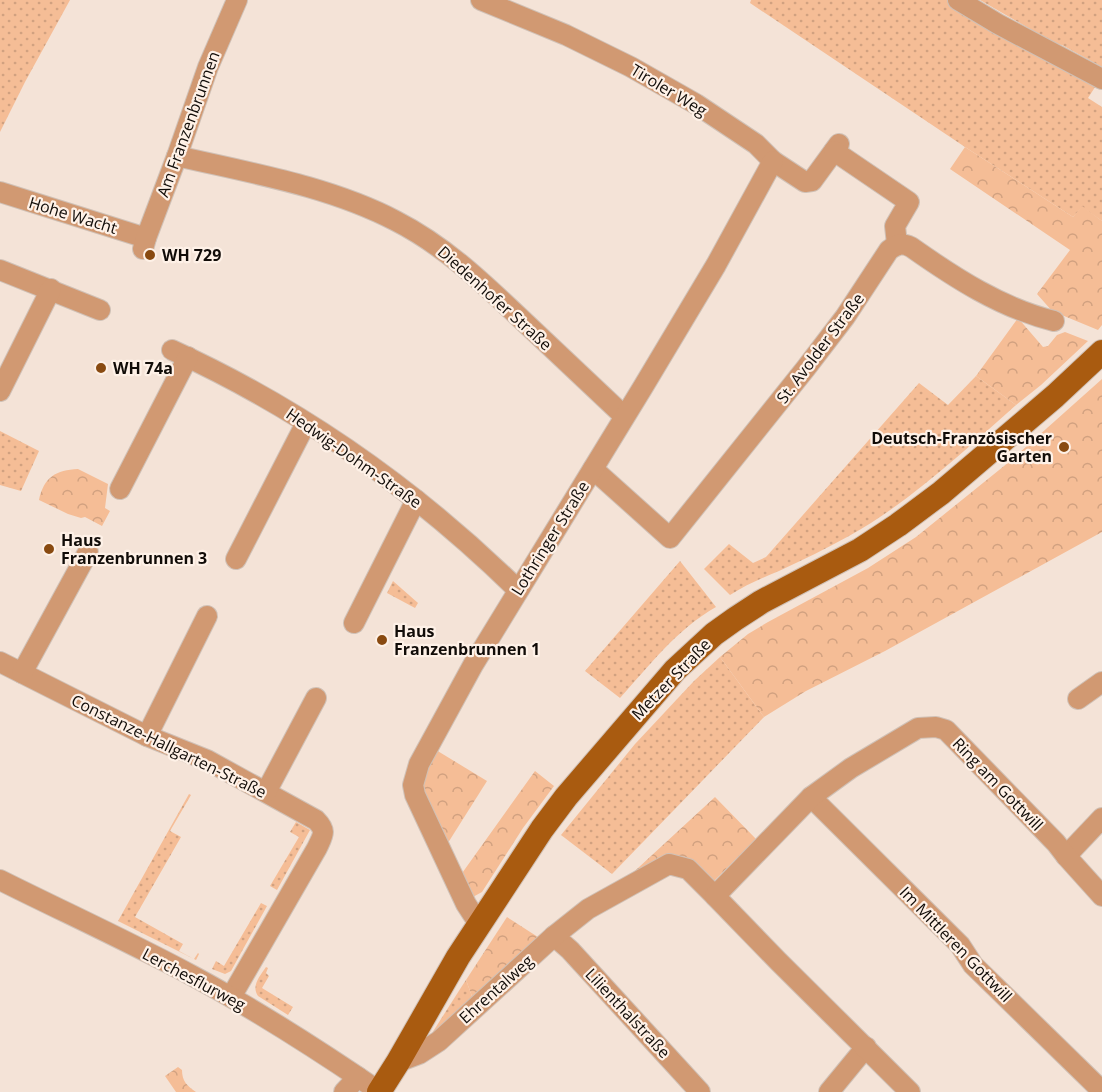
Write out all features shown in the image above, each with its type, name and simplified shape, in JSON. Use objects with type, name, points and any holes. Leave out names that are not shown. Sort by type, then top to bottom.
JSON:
[{"type":"main road","name":"Metzer Straße","points":[[380,1092],[458,957],[542,829],[566,797],[675,670],[714,634],[740,615],[860,550],[919,510],[1029,419],[1102,352]]},
{"type":"street","name":"Am Franzenbrunnen","points":[[144,243],[208,68],[237,0]]},
{"type":"street","name":"Tiroler Weg","points":[[480,0],[566,35],[631,67],[696,104],[756,144],[773,161],[805,182],[812,181],[837,148],[909,202],[895,226],[897,244]]},
{"type":"street","points":[[958,0],[998,24],[1102,79]]},
{"type":"street","name":"Diedenhofer Straße","points":[[177,156],[327,192],[377,212],[414,231],[434,243],[468,270],[624,416]]},
{"type":"street","name":"Lothringer Straße","points":[[479,924],[459,889],[415,795],[413,785],[419,764],[472,665],[716,265],[773,161]]},
{"type":"street","name":"Hohe Wacht","points":[[0,192],[144,243]]},
{"type":"street","points":[[897,244],[905,244],[978,291],[1024,312],[1053,321]]},
{"type":"street","name":"St. Avolder Straße","points":[[593,469],[670,538],[807,368],[845,317],[889,250],[897,244]]},
{"type":"street","points":[[0,270],[100,310]]},
{"type":"street","points":[[0,390],[51,289]]},
{"type":"street","name":"Hedwig-Dohm-Straße","points":[[120,489],[180,353],[266,398],[354,454],[416,500],[518,590]]},
{"type":"street","points":[[236,559],[306,423]]},
{"type":"street","points":[[354,623],[416,500]]},
{"type":"street","points":[[22,673],[88,552]]},
{"type":"street","points":[[147,736],[207,616]]},
{"type":"street","name":"Constanze-Hallgarten-Straße","points":[[0,662],[147,736],[207,760],[316,820],[322,826],[323,832],[317,848],[231,997]]},
{"type":"street","points":[[1078,699],[1102,682]]},
{"type":"street","points":[[266,792],[316,698]]},
{"type":"street","name":"Ring am Gottwill","points":[[715,896],[811,797],[850,768],[918,728],[936,727],[946,730],[1056,843],[1102,896]]},
{"type":"street","name":"Im Mittleren Gottwill","points":[[811,797],[960,945],[973,965],[1102,1091]]},
{"type":"street","points":[[1065,856],[1102,818]]},
{"type":"street","name":"Ehrentalweg","points":[[398,1062],[419,1054],[439,1041],[554,936],[588,909],[669,864],[688,869],[715,896]]},
{"type":"street","name":"Lerchesflurweg","points":[[0,880],[231,997],[380,1092]]},
{"type":"street","points":[[715,896],[910,1092]]},
{"type":"street","name":"Lilienthalstraße","points":[[554,936],[570,950],[700,1092]]},
{"type":"street","points":[[829,1092],[866,1047]]},
{"type":"street","points":[[344,1092],[358,1077]]},
{"type":"green space","points":[[0,0],[70,0],[0,132]]},
{"type":"green space","points":[[751,0],[949,0],[1097,84],[1088,98],[1102,107],[1102,221],[1082,207],[1073,217],[750,3]]},
{"type":"green space","points":[[980,0],[1102,0],[1102,67],[1056,44]]},
{"type":"green space","points":[[965,147],[1073,217],[1082,206],[1102,221],[1102,325],[1098,330],[1052,311],[1037,294],[1070,250],[950,169]]},
{"type":"green space","points":[[1018,318],[1043,347],[1048,346],[1057,335],[1065,332],[1088,341],[1016,405],[976,376]]},
{"type":"green space","points":[[976,376],[1016,405],[936,475],[894,508],[841,540],[730,595],[704,569],[729,544],[753,563],[766,557],[919,383],[948,405]]},
{"type":"green space","points":[[1102,379],[1102,532],[885,651],[806,691],[764,717],[720,657],[748,634],[868,568],[916,537],[1009,462]]},
{"type":"green space","points":[[0,431],[39,451],[21,491],[0,485]]},
{"type":"green space","points":[[78,469],[108,484],[105,508],[110,511],[102,526],[85,517],[68,514],[39,500],[44,486],[52,476],[63,471]]},
{"type":"green space","points":[[680,561],[716,607],[676,637],[620,698],[585,671]]},
{"type":"green space","points":[[393,581],[418,603],[415,608],[387,593]]},
{"type":"green space","points":[[720,657],[764,717],[612,874],[561,835],[635,744],[694,681]]},
{"type":"green space","points":[[436,750],[487,781],[446,846],[423,794],[423,774]]},
{"type":"green space","points":[[535,771],[554,786],[523,828],[482,892],[471,898],[460,876]]},
{"type":"green space","points":[[189,794],[191,795],[170,831],[181,837],[135,917],[183,944],[179,951],[194,959],[118,921]]},
{"type":"green space","points":[[715,797],[756,839],[712,883],[693,864],[625,880]]},
{"type":"green space","points":[[296,822],[310,830],[277,890],[270,886],[299,837],[290,832]]},
{"type":"green space","points":[[261,903],[267,906],[231,971],[225,974],[212,969],[216,961],[224,966]]},
{"type":"green space","points":[[507,917],[541,939],[473,999],[466,980]]},
{"type":"green space","points":[[266,967],[268,968],[266,973],[269,976],[262,988],[293,1007],[288,1015],[258,996],[256,992],[257,981]]},
{"type":"green space","points":[[466,980],[473,999],[427,1041],[462,986]]},
{"type":"green space","points":[[178,1067],[182,1070],[186,1083],[196,1092],[176,1092],[165,1076]]},
{"type":"place","name":"WH 729","points":[[150,255]]},
{"type":"place","name":"WH 74a","points":[[101,368]]},
{"type":"place","name":"Deutsch-Französischer Garten","points":[[1064,447]]},
{"type":"place","name":"Haus Franzenbrunnen 3","points":[[49,549]]},
{"type":"place","name":"Haus Franzenbrunnen 1","points":[[382,640]]}]
